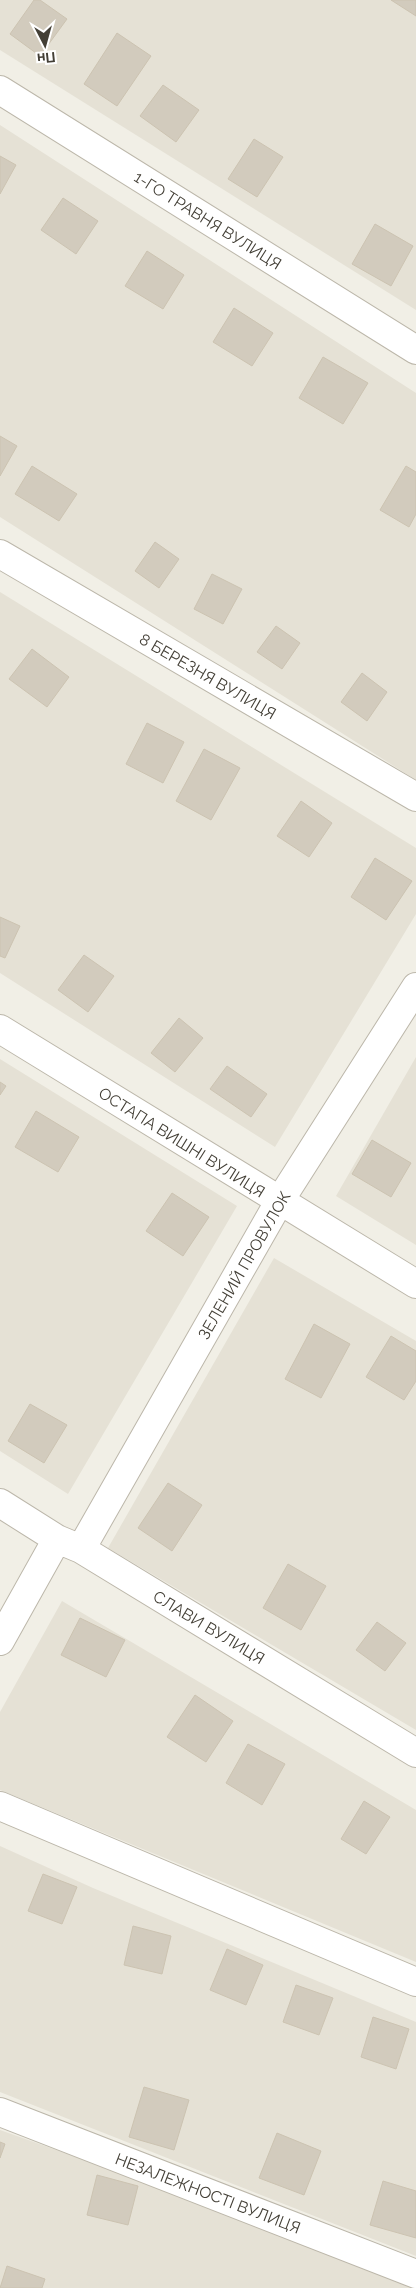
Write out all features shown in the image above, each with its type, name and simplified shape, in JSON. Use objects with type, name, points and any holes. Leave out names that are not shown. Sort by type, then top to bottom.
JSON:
[{"type":"street","name":"1-ГО ТРАВНЯ ВУЛИЦЯ","points":[[0,90],[416,350]]},
{"type":"street","name":"8 БЕРЕЗНЯ ВУЛИЦЯ","points":[[0,554],[416,797]]},
{"type":"street","name":"ЗЕЛЕНИЙ ПРОВУЛОК","points":[[0,1640],[69,1544],[280,1202],[416,987]]},
{"type":"street","name":"ОСТАПА ВИШНІ ВУЛИЦЯ","points":[[0,1029],[416,1284]]},
{"type":"street","name":"СЛАВИ ВУЛИЦЯ","points":[[0,1503],[416,1753]]},
{"type":"street","points":[[0,1806],[416,1982]]},
{"type":"street","name":"НЕЗАЛЕЖНОСТІ ВУЛИЦЯ","points":[[0,2112],[416,2274]]},
{"type":"shaded area","points":[[0,0],[416,0],[416,310],[0,50]]},
{"type":"shaded area","points":[[0,125],[416,393],[416,780],[0,517]]},
{"type":"shaded area","points":[[0,592],[416,848],[416,914],[275,1147],[0,973]]},
{"type":"shaded area","points":[[416,1057],[416,1245],[336,1196]]},
{"type":"shaded area","points":[[0,1059],[237,1206],[68,1494],[0,1451]]},
{"type":"shaded area","points":[[274,1258],[416,1341],[416,1730],[108,1548]]},
{"type":"shaded area","points":[[62,1601],[416,1810],[416,1962],[0,1790],[0,1712]]},
{"type":"shaded area","points":[[0,1846],[93,1888],[416,2022],[416,2256],[0,2092]]},
{"type":"shaded area","points":[[0,2130],[178,2193],[416,2284],[416,2288],[0,2288]]},
{"type":"building","points":[[34,0],[40,0],[67,19],[40,56],[10,34]]},
{"type":"building","points":[[391,0],[416,0],[416,16]]},
{"type":"building","points":[[117,33],[151,56],[117,106],[84,84]]},
{"type":"building","points":[[163,85],[199,110],[176,142],[140,116]]},
{"type":"building","points":[[254,139],[283,157],[257,197],[228,179]]},
{"type":"building","points":[[0,156],[16,165],[0,194]]},
{"type":"building","points":[[63,198],[98,221],[76,254],[41,230]]},
{"type":"building","points":[[375,224],[413,246],[391,286],[352,264]]},
{"type":"building","points":[[147,251],[184,275],[163,309],[125,286]]},
{"type":"building","points":[[234,308],[273,333],[252,366],[213,342]]},
{"type":"building","points":[[323,357],[368,383],[343,424],[299,398]]},
{"type":"building","points":[[0,436],[17,446],[0,476]]},
{"type":"building","points":[[32,466],[77,494],[59,521],[15,494]]},
{"type":"building","points":[[406,466],[416,472],[416,514],[409,527],[380,510]]},
{"type":"building","points":[[155,542],[179,559],[159,588],[135,571]]},
{"type":"building","points":[[212,574],[242,589],[223,624],[194,609]]},
{"type":"building","points":[[276,626],[300,643],[282,669],[257,652]]},
{"type":"building","points":[[32,649],[69,677],[47,707],[9,679]]},
{"type":"building","points":[[362,673],[387,692],[367,721],[341,702]]},
{"type":"building","points":[[147,723],[184,742],[163,783],[126,764]]},
{"type":"building","points":[[204,749],[240,768],[211,820],[176,801]]},
{"type":"building","points":[[301,801],[332,823],[309,857],[277,836]]},
{"type":"building","points":[[375,858],[412,881],[386,920],[351,897]]},
{"type":"building","points":[[0,917],[20,926],[5,958],[0,956]]},
{"type":"building","points":[[84,955],[114,976],[88,1012],[58,990]]},
{"type":"building","points":[[179,1018],[203,1038],[175,1072],[151,1053]]},
{"type":"building","points":[[227,1066],[267,1094],[251,1117],[210,1089]]},
{"type":"building","points":[[0,1082],[6,1086],[0,1095]]},
{"type":"building","points":[[36,1111],[79,1137],[58,1172],[15,1147]]},
{"type":"building","points":[[372,1140],[411,1163],[391,1197],[352,1174]]},
{"type":"building","points":[[172,1193],[209,1217],[183,1256],[146,1231]]},
{"type":"building","points":[[314,1324],[350,1344],[321,1398],[285,1379]]},
{"type":"building","points":[[391,1336],[416,1351],[416,1381],[404,1400],[366,1377]]},
{"type":"building","points":[[30,1404],[67,1425],[44,1463],[8,1441]]},
{"type":"building","points":[[168,1483],[202,1505],[172,1551],[138,1528]]},
{"type":"building","points":[[288,1564],[326,1586],[301,1630],[263,1608]]},
{"type":"building","points":[[80,1618],[125,1640],[106,1677],[61,1655]]},
{"type":"building","points":[[377,1622],[406,1643],[385,1671],[356,1650]]},
{"type":"building","points":[[195,1695],[233,1721],[206,1762],[167,1737]]},
{"type":"building","points":[[248,1744],[285,1764],[262,1805],[226,1783]]},
{"type":"building","points":[[364,1801],[390,1817],[366,1854],[341,1839]]},
{"type":"building","points":[[43,1874],[77,1887],[62,1924],[28,1911]]},
{"type":"building","points":[[133,1926],[171,1936],[162,1974],[124,1965]]},
{"type":"building","points":[[227,1949],[263,1965],[246,2005],[210,1990]]},
{"type":"building","points":[[296,1985],[333,1998],[319,2035],[283,2022]]},
{"type":"building","points":[[373,2017],[409,2029],[396,2069],[361,2057]]},
{"type":"building","points":[[144,2087],[189,2100],[174,2150],[129,2137]]},
{"type":"building","points":[[277,2133],[321,2151],[304,2195],[259,2178]]},
{"type":"building","points":[[0,2142],[5,2144],[0,2158]]},
{"type":"building","points":[[97,2175],[138,2186],[128,2225],[87,2215]]},
{"type":"building","points":[[383,2181],[416,2191],[416,2238],[370,2225]]},
{"type":"building","points":[[7,2266],[45,2279],[42,2288],[0,2288]]}]
